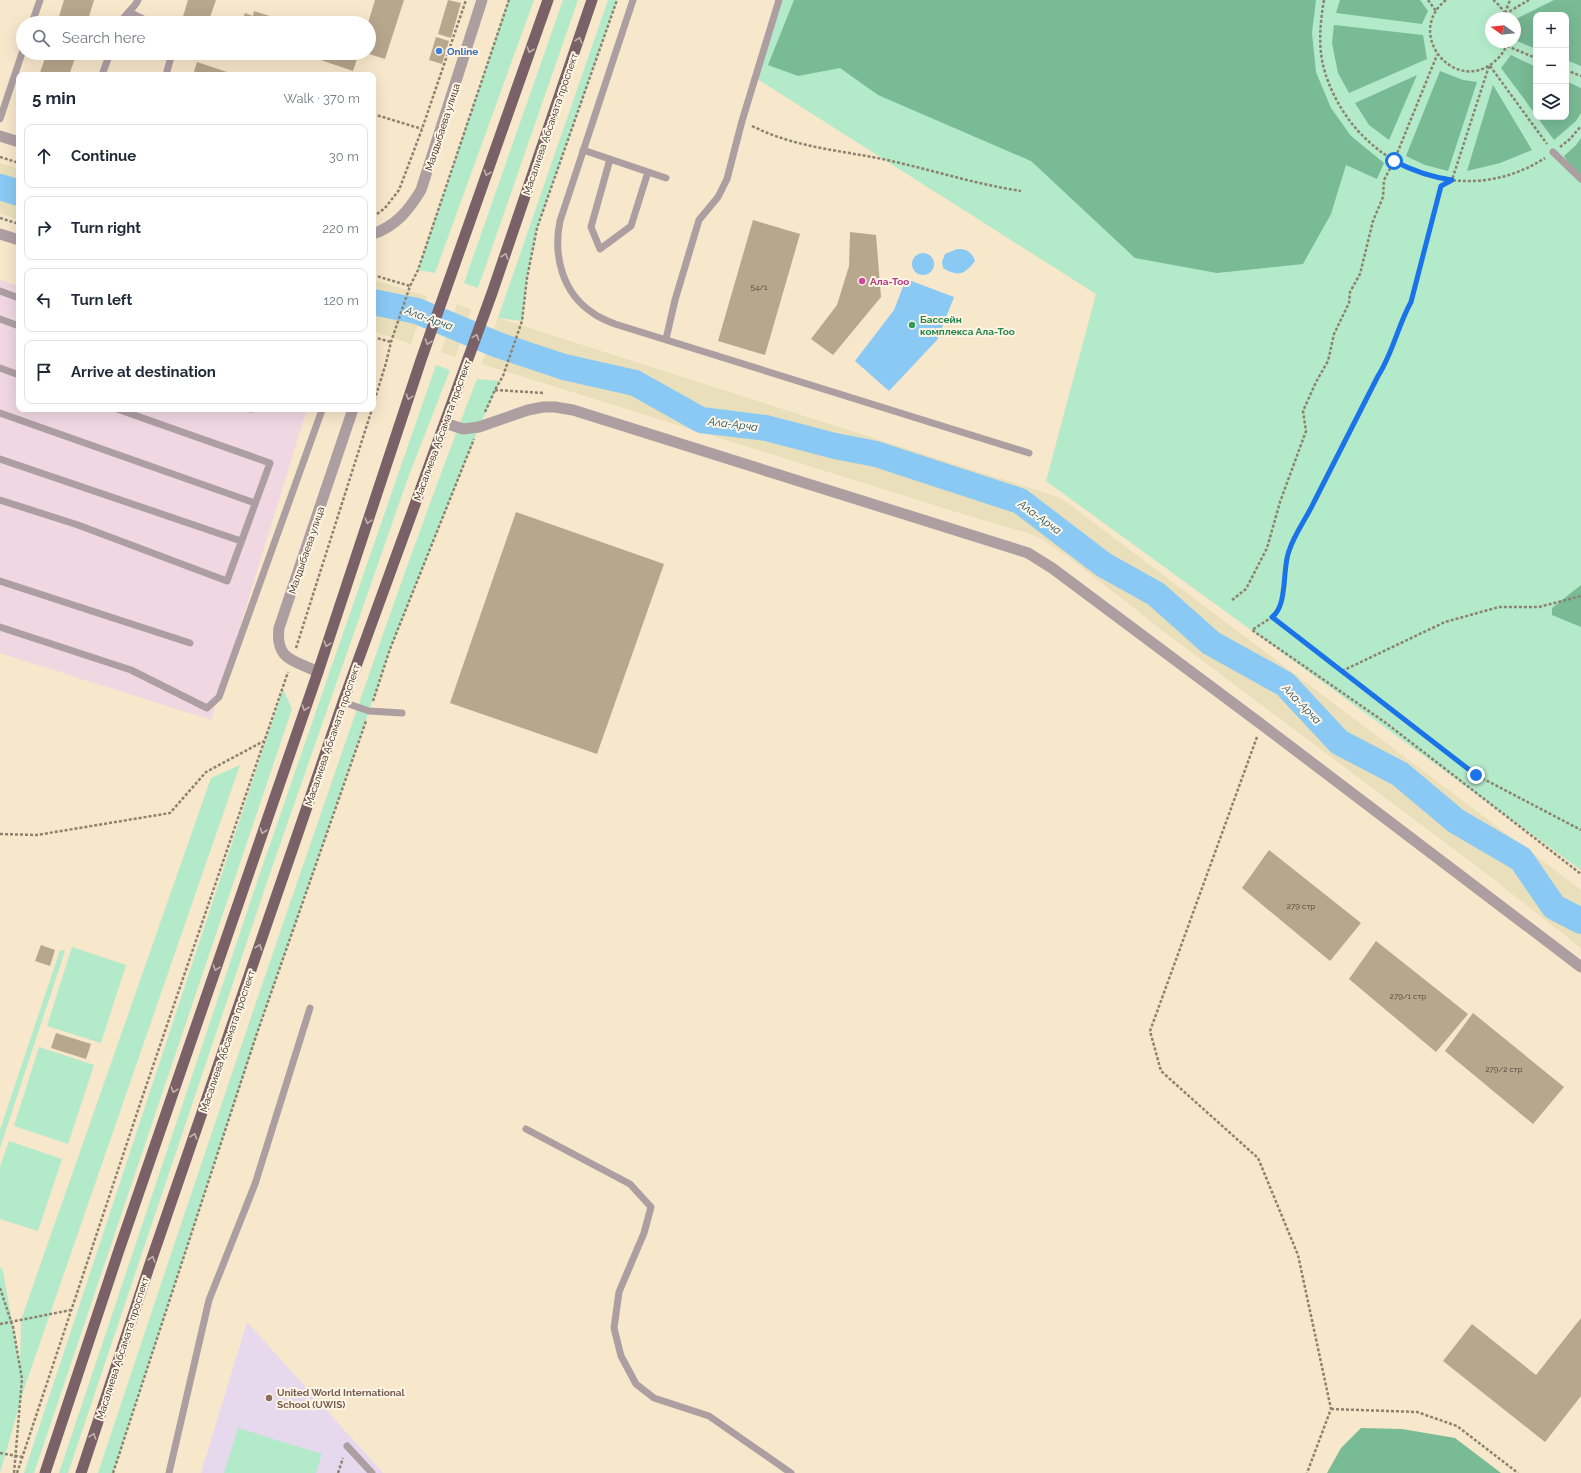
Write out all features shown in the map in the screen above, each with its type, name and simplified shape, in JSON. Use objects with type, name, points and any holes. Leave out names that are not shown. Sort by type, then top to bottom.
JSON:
[{"type":"main road","points":[[45,1473],[118,1253],[318,672],[421,360],[548,0]]},
{"type":"main road","name":"Масалиева Абсамата проспект","points":[[81,1473],[155,1250],[343,702],[492,293],[592,0]]},
{"type":"street","name":"Малдыбаева улица","points":[[376,232],[391,225],[400,218],[413,203],[421,190],[482,0]]},
{"type":"street","points":[[0,136],[16,141]]},
{"type":"street","points":[[0,234],[16,239]]},
{"type":"street","points":[[445,423],[463,429],[479,426],[528,410],[543,407],[573,410],[1028,553],[1052,568],[1261,724],[1581,967]]},
{"type":"street","name":"Малдыбаева улица","points":[[318,672],[283,654],[279,647],[278,639],[280,628],[352,412]]},
{"type":"lane","points":[[34,16],[40,0]]},
{"type":"lane","points":[[125,16],[138,0]]},
{"type":"lane","points":[[633,0],[583,150],[557,235],[558,257],[564,280],[584,307],[594,314],[615,324],[1029,453]]},
{"type":"lane","points":[[666,339],[675,300],[699,220],[718,197],[727,179],[742,121],[779,0]]},
{"type":"lane","points":[[129,12],[137,16]]},
{"type":"lane","points":[[0,119],[20,60]]},
{"type":"lane","points":[[103,72],[107,60]]},
{"type":"lane","points":[[167,72],[170,60]]},
{"type":"lane","points":[[583,150],[666,178]]},
{"type":"lane","points":[[1553,152],[1581,179]]},
{"type":"lane","points":[[610,159],[591,227],[600,249],[631,226],[648,172]]},
{"type":"lane","points":[[0,291],[16,297]]},
{"type":"lane","points":[[0,319],[16,325]]},
{"type":"lane","points":[[0,368],[16,373]]},
{"type":"lane","points":[[0,500],[78,525],[227,581],[270,463],[126,412]]},
{"type":"lane","points":[[0,627],[131,670],[207,708],[219,697],[321,412]]},
{"type":"lane","points":[[0,413],[255,503]]},
{"type":"lane","points":[[0,459],[241,541]]},
{"type":"lane","points":[[0,581],[190,643]]},
{"type":"lane","points":[[343,702],[370,710],[402,713]]},
{"type":"lane","points":[[168,1473],[209,1300],[255,1184],[310,1008]]},
{"type":"lane","points":[[526,1129],[630,1184],[651,1207],[644,1233],[619,1292],[614,1328],[621,1356],[636,1384],[654,1398],[709,1416],[791,1473]]},
{"type":"lane","points":[[347,1446],[372,1473]]},
{"type":"path","points":[[376,215],[385,208],[399,190],[422,129],[466,0]]},
{"type":"path","points":[[376,395],[391,342],[410,286],[418,270],[509,0]]},
{"type":"path","points":[[113,1473],[251,1051],[390,649],[479,426],[503,376],[522,322],[527,278],[537,228],[617,0]]},
{"type":"path","points":[[1324,0],[1320,21],[1320,45],[1324,68],[1332,91],[1342,112],[1357,131],[1374,148],[1394,161],[1412,170],[1432,177],[1452,180],[1482,180],[1505,176],[1533,165],[1553,152],[1570,139],[1581,126]]},
{"type":"path","points":[[1428,0],[1436,11]]},
{"type":"path","points":[[1446,0],[1436,11],[1431,22],[1430,33],[1432,44],[1437,55],[1446,63],[1456,69],[1467,71],[1479,70],[1489,66],[1500,57],[1505,48]]},
{"type":"path","points":[[1493,0],[1504,12]]},
{"type":"path","points":[[1506,12],[1510,0]]},
{"type":"path","points":[[1508,12],[1529,0]]},
{"type":"path","points":[[1515,48],[1533,57]]},
{"type":"path","points":[[1232,600],[1246,589],[1267,548],[1280,502],[1306,431],[1304,411],[1316,382],[1328,361],[1334,334],[1349,303],[1350,292],[1360,274],[1373,221],[1383,197],[1384,180],[1394,161],[1437,55]]},
{"type":"path","points":[[1489,66],[1553,152]]},
{"type":"path","points":[[1489,66],[1452,180],[1441,186],[1411,302],[1402,319],[1399,332],[1384,368],[1378,376],[1309,514],[1293,538],[1286,558],[1285,587],[1277,614],[1252,630],[1386,723],[1581,874]]},
{"type":"path","points":[[1569,71],[1581,76]]},
{"type":"path","points":[[376,115],[422,129]]},
{"type":"path","points":[[742,121],[771,136],[794,143],[885,160],[988,186],[1021,190]]},
{"type":"path","points":[[0,157],[16,162]]},
{"type":"path","points":[[0,218],[16,223]]},
{"type":"path","points":[[376,276],[410,286]]},
{"type":"path","points":[[376,338],[391,342]]},
{"type":"path","points":[[495,390],[545,393]]},
{"type":"path","points":[[17,1473],[141,1101],[265,741],[371,412]]},
{"type":"path","points":[[1342,671],[1444,622],[1499,607],[1539,607],[1581,596]]},
{"type":"path","points":[[1272,617],[1476,775],[1581,830]]},
{"type":"path","points":[[1261,724],[1150,1031],[1161,1072],[1258,1158],[1298,1254],[1331,1409],[1307,1473]]},
{"type":"path","points":[[0,834],[37,835],[170,813],[206,772],[265,741]]},
{"type":"path","points":[[0,1288],[12,1322],[22,1378],[14,1473]]},
{"type":"path","points":[[0,1324],[71,1310]]},
{"type":"path","points":[[1331,1409],[1417,1412],[1457,1426],[1518,1473]]},
{"type":"path","points":[[0,1453],[22,1457]]},
{"type":"shaded area","points":[[0,280],[16,285],[16,412],[306,412],[211,720],[0,653]]},
{"type":"shaded area","name":"United World International School (UWIS)","points":[[247,1322],[383,1473],[201,1473]]},
{"type":"green space","points":[[508,0],[534,0],[435,273],[418,270]]},
{"type":"green space","points":[[563,0],[578,0],[478,288],[464,283]]},
{"type":"green space","points":[[608,0],[617,0],[537,228],[527,278],[522,321],[498,318]]},
{"type":"green space","points":[[780,0],[1581,0],[1581,870],[1046,481],[1096,294],[754,77]]},
{"type":"green space","points":[[794,0],[1316,0],[1312,33],[1316,72],[1331,108],[1351,136],[1384,163],[1377,179],[1346,165],[1331,214],[1303,264],[1217,273],[1135,258],[1031,161],[878,95],[840,68],[798,76],[768,65]]},
{"type":"green space","points":[[1340,0],[1420,0],[1428,11],[1422,24],[1336,13]]},
{"type":"green space","points":[[1554,0],[1581,0],[1581,66],[1569,61],[1569,12],[1533,12],[1533,48],[1521,43],[1521,16]]},
{"type":"green space","points":[[1334,25],[1423,35],[1427,59],[1349,93],[1338,73],[1332,43]]},
{"type":"green space","points":[[1511,55],[1533,66],[1533,111],[1501,68]]},
{"type":"green space","points":[[1440,71],[1463,80],[1477,82],[1448,171],[1425,165],[1406,156]]},
{"type":"green space","points":[[1417,75],[1389,140],[1369,125],[1355,103]]},
{"type":"green space","points":[[1569,82],[1581,88],[1581,113],[1576,121],[1554,140],[1539,120],[1569,120]]},
{"type":"green space","points":[[1493,85],[1532,150],[1500,163],[1467,171]]},
{"type":"green space","points":[[1581,138],[1581,183],[1564,156]]},
{"type":"green space","points":[[436,365],[450,370],[409,475],[267,882],[68,1473],[59,1473],[258,879]]},
{"type":"green space","points":[[477,379],[500,381],[479,427],[390,649],[256,1036],[113,1473],[98,1473],[234,1066],[356,711],[415,544]]},
{"type":"green space","points":[[1581,585],[1581,627],[1552,615],[1552,608]]},
{"type":"green space","points":[[283,689],[292,709],[34,1473],[24,1473]]},
{"type":"green space","points":[[240,765],[24,1389],[0,1473],[0,1267],[3,1271],[20,1367],[21,1320],[211,778]]},
{"type":"green space","points":[[72,947],[126,965],[101,1043],[47,1026]]},
{"type":"green space","points":[[60,950],[65,951],[0,1148],[0,1130]]},
{"type":"green space","points":[[39,1047],[94,1065],[68,1144],[14,1126]]},
{"type":"green space","points":[[9,1141],[62,1159],[38,1231],[0,1219],[0,1166]]},
{"type":"green space","points":[[238,1428],[322,1454],[316,1473],[224,1473]]},
{"type":"green space","points":[[1361,1428],[1402,1429],[1455,1438],[1501,1473],[1327,1473],[1341,1448]]},
{"type":"sand","points":[[0,163],[16,168],[16,219],[0,213]]},
{"type":"sand","points":[[376,281],[427,296],[411,344],[376,332]]},
{"type":"sand","points":[[457,304],[471,309],[455,357],[441,352]]},
{"type":"sand","points":[[498,318],[1061,498],[1581,890],[1581,948],[1483,871],[1167,634],[1075,562],[1042,539],[1025,532],[482,364]]},
{"type":"water","points":[[957,249],[969,252],[975,261],[964,272],[953,273],[943,268],[942,262],[945,254]]},
{"type":"water","points":[[923,253],[931,256],[934,264],[931,272],[923,275],[915,272],[912,264],[915,256]]},
{"type":"water","name":"Бассейн комплекса Ала-Тоо","points":[[906,279],[954,297],[937,340],[889,391],[855,361],[894,310]]},
{"type":"building","points":[[64,0],[94,0],[89,16],[59,16]]},
{"type":"building","points":[[188,0],[216,0],[210,16],[183,16]]},
{"type":"building","points":[[375,0],[404,0],[385,59],[376,56],[376,16],[370,16]]},
{"type":"building","points":[[448,0],[461,3],[451,38],[438,34]]},
{"type":"building","points":[[254,11],[269,16],[253,16]]},
{"type":"building","points":[[245,13],[253,16],[244,16]]},
{"type":"building","name":"Online","points":[[436,37],[449,41],[442,64],[429,60]]},
{"type":"building","points":[[44,60],[74,60],[70,72],[40,72]]},
{"type":"building","points":[[321,60],[357,60],[353,71]]},
{"type":"building","points":[[197,62],[227,72],[194,72]]},
{"type":"building","points":[[753,220],[800,234],[765,355],[718,341]]},
{"type":"building","name":"Ала-Тоо","points":[[850,232],[876,235],[881,297],[833,355],[811,339],[837,305],[849,266]]},
{"type":"building","points":[[516,512],[664,564],[597,754],[450,703]]},
{"type":"building","points":[[1269,850],[1361,923],[1330,961],[1242,888]]},
{"type":"building","points":[[1376,941],[1468,1014],[1436,1052],[1349,979]]},
{"type":"building","points":[[41,945],[55,950],[50,966],[35,961]]},
{"type":"building","points":[[1473,1013],[1564,1087],[1533,1124],[1445,1051]]},
{"type":"building","points":[[56,1033],[91,1044],[86,1059],[51,1048]]},
{"type":"building","points":[[1581,1318],[1581,1396],[1545,1442],[1443,1361],[1472,1324],[1536,1375]]},
{"type":"waterway","name":"Ала-Арча","points":[[0,187],[16,192]]},
{"type":"waterway","name":"Ала-Арча","points":[[376,303],[417,311],[498,345],[564,367],[635,383],[701,420],[766,428],[835,446],[876,454],[1020,501],[1104,565],[1156,594],[1211,643],[1285,684],[1339,742],[1400,774],[1456,821],[1521,859],[1554,907],[1581,921]]},
{"type":"place","name":"Online","points":[[439,51]]},
{"type":"place","name":"Ала-Тоо","points":[[862,281]]},
{"type":"place","name":"Бассейн комплекса Ала-Тоо","points":[[912,325]]},
{"type":"place","name":"United World International School (UWIS)","points":[[269,1398]]},
{"type":"route","points":[[1394,161],[1412,170],[1432,177],[1452,180],[1441,186],[1411,302],[1402,319],[1399,332],[1384,368],[1378,376],[1309,514],[1293,538],[1286,558],[1285,587],[1277,614],[1272,617],[1476,775]]}]
